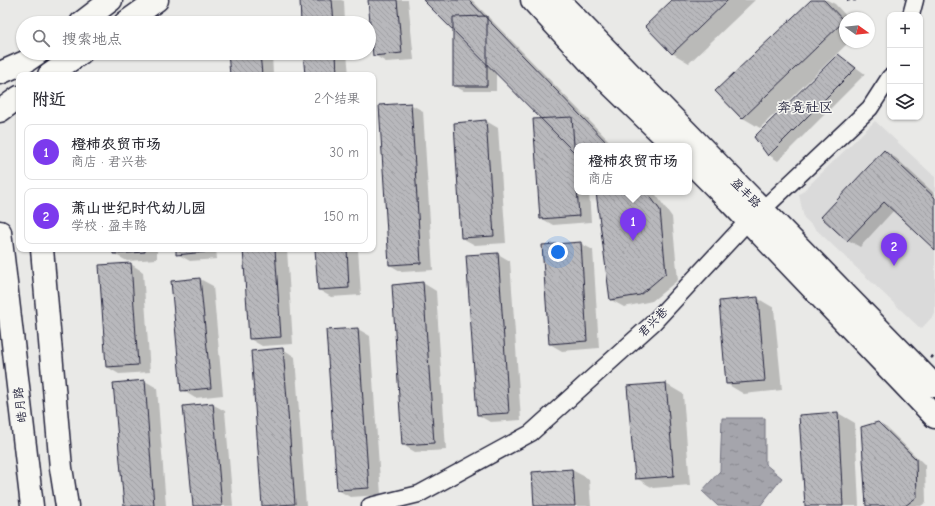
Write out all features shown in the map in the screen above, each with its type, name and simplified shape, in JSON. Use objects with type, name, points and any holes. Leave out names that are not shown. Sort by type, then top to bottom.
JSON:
[{"type":"main road","points":[[90,16],[111,0]]},
{"type":"main road","points":[[135,16],[157,0]]},
{"type":"main road","points":[[532,0],[606,80],[671,143]]},
{"type":"main road","name":"盈丰路","points":[[558,0],[689,143]]},
{"type":"main road","points":[[53,72],[71,60]]},
{"type":"main road","points":[[0,73],[30,63]]},
{"type":"main road","points":[[0,111],[16,99]]},
{"type":"main road","name":"盈丰路","points":[[692,146],[935,417]]},
{"type":"main road","name":"盈丰路","points":[[692,163],[755,215],[935,386]]},
{"type":"main road","name":"皓月路","points":[[0,232],[32,506]]},
{"type":"main road","points":[[42,252],[61,468],[66,506]]},
{"type":"street","points":[[912,12],[915,0]]},
{"type":"street","name":"君兴巷","points":[[370,506],[419,494],[531,433],[653,323],[755,215],[870,108],[887,82]]},
{"type":"path","points":[[847,0],[856,0]]},
{"type":"shaded area","points":[[875,121],[935,177],[935,314],[921,329],[804,218],[799,195]]},
{"type":"water","points":[[722,418],[765,418],[765,464],[782,478],[760,506],[718,506],[702,491],[720,471]]},
{"type":"building","points":[[300,0],[332,0],[333,16],[301,16]]},
{"type":"building","points":[[368,0],[397,0],[402,53],[376,56],[376,16],[369,16]]},
{"type":"building","points":[[423,0],[469,0],[607,143],[574,143],[574,152]]},
{"type":"building","points":[[672,0],[728,0],[672,54],[645,26]]},
{"type":"building","points":[[811,0],[824,0],[839,16],[839,26],[742,119],[715,91]]},
{"type":"building","points":[[487,16],[487,86],[453,86],[453,17]]},
{"type":"building","points":[[838,54],[856,68],[768,156],[754,137]]},
{"type":"building","points":[[229,60],[261,60],[262,72],[230,72]]},
{"type":"building","points":[[304,60],[336,60],[337,72],[305,72]]},
{"type":"building","points":[[411,103],[421,263],[389,265],[379,105]]},
{"type":"building","points":[[572,117],[574,145],[574,195],[578,195],[579,216],[540,219],[533,119]]},
{"type":"building","points":[[486,120],[494,236],[461,238],[454,123]]},
{"type":"building","points":[[884,150],[935,198],[935,250],[884,202],[847,241],[821,217]]},
{"type":"building","points":[[596,195],[649,195],[660,210],[666,273],[640,295],[610,300]]},
{"type":"building","points":[[581,242],[587,341],[549,344],[542,245]]},
{"type":"building","points":[[113,252],[145,252],[113,254]]},
{"type":"building","points":[[176,252],[205,252],[176,255]]},
{"type":"building","points":[[243,252],[275,252],[281,337],[249,339]]},
{"type":"building","points":[[315,252],[347,252],[349,288],[318,290]]},
{"type":"building","points":[[498,253],[509,413],[477,415],[466,255]]},
{"type":"building","points":[[131,263],[138,365],[106,367],[99,265]]},
{"type":"building","points":[[200,278],[211,388],[181,391],[171,281]]},
{"type":"building","points":[[423,282],[434,443],[402,445],[392,285]]},
{"type":"building","points":[[758,297],[765,381],[726,384],[719,301]]},
{"type":"building","points":[[358,328],[369,488],[337,490],[326,330]]},
{"type":"building","points":[[283,348],[295,504],[262,506],[251,351]]},
{"type":"building","points":[[145,380],[154,506],[124,506],[113,383]]},
{"type":"building","points":[[666,383],[674,476],[635,479],[627,386]]},
{"type":"building","points":[[213,403],[222,506],[193,506],[183,406]]},
{"type":"building","points":[[838,412],[843,506],[805,506],[799,415]]},
{"type":"building","points":[[878,422],[916,459],[917,497],[905,506],[866,506],[861,427]]},
{"type":"building","points":[[572,469],[575,506],[534,506],[532,472]]},
{"type":"place","name":"橙柿农贸市场","points":[[633,241]]},
{"type":"place","name":"萧山世纪时代幼儿园","points":[[894,266]]},
{"type":"district","name":"奔竞社区","points":[[805,107]]}]
